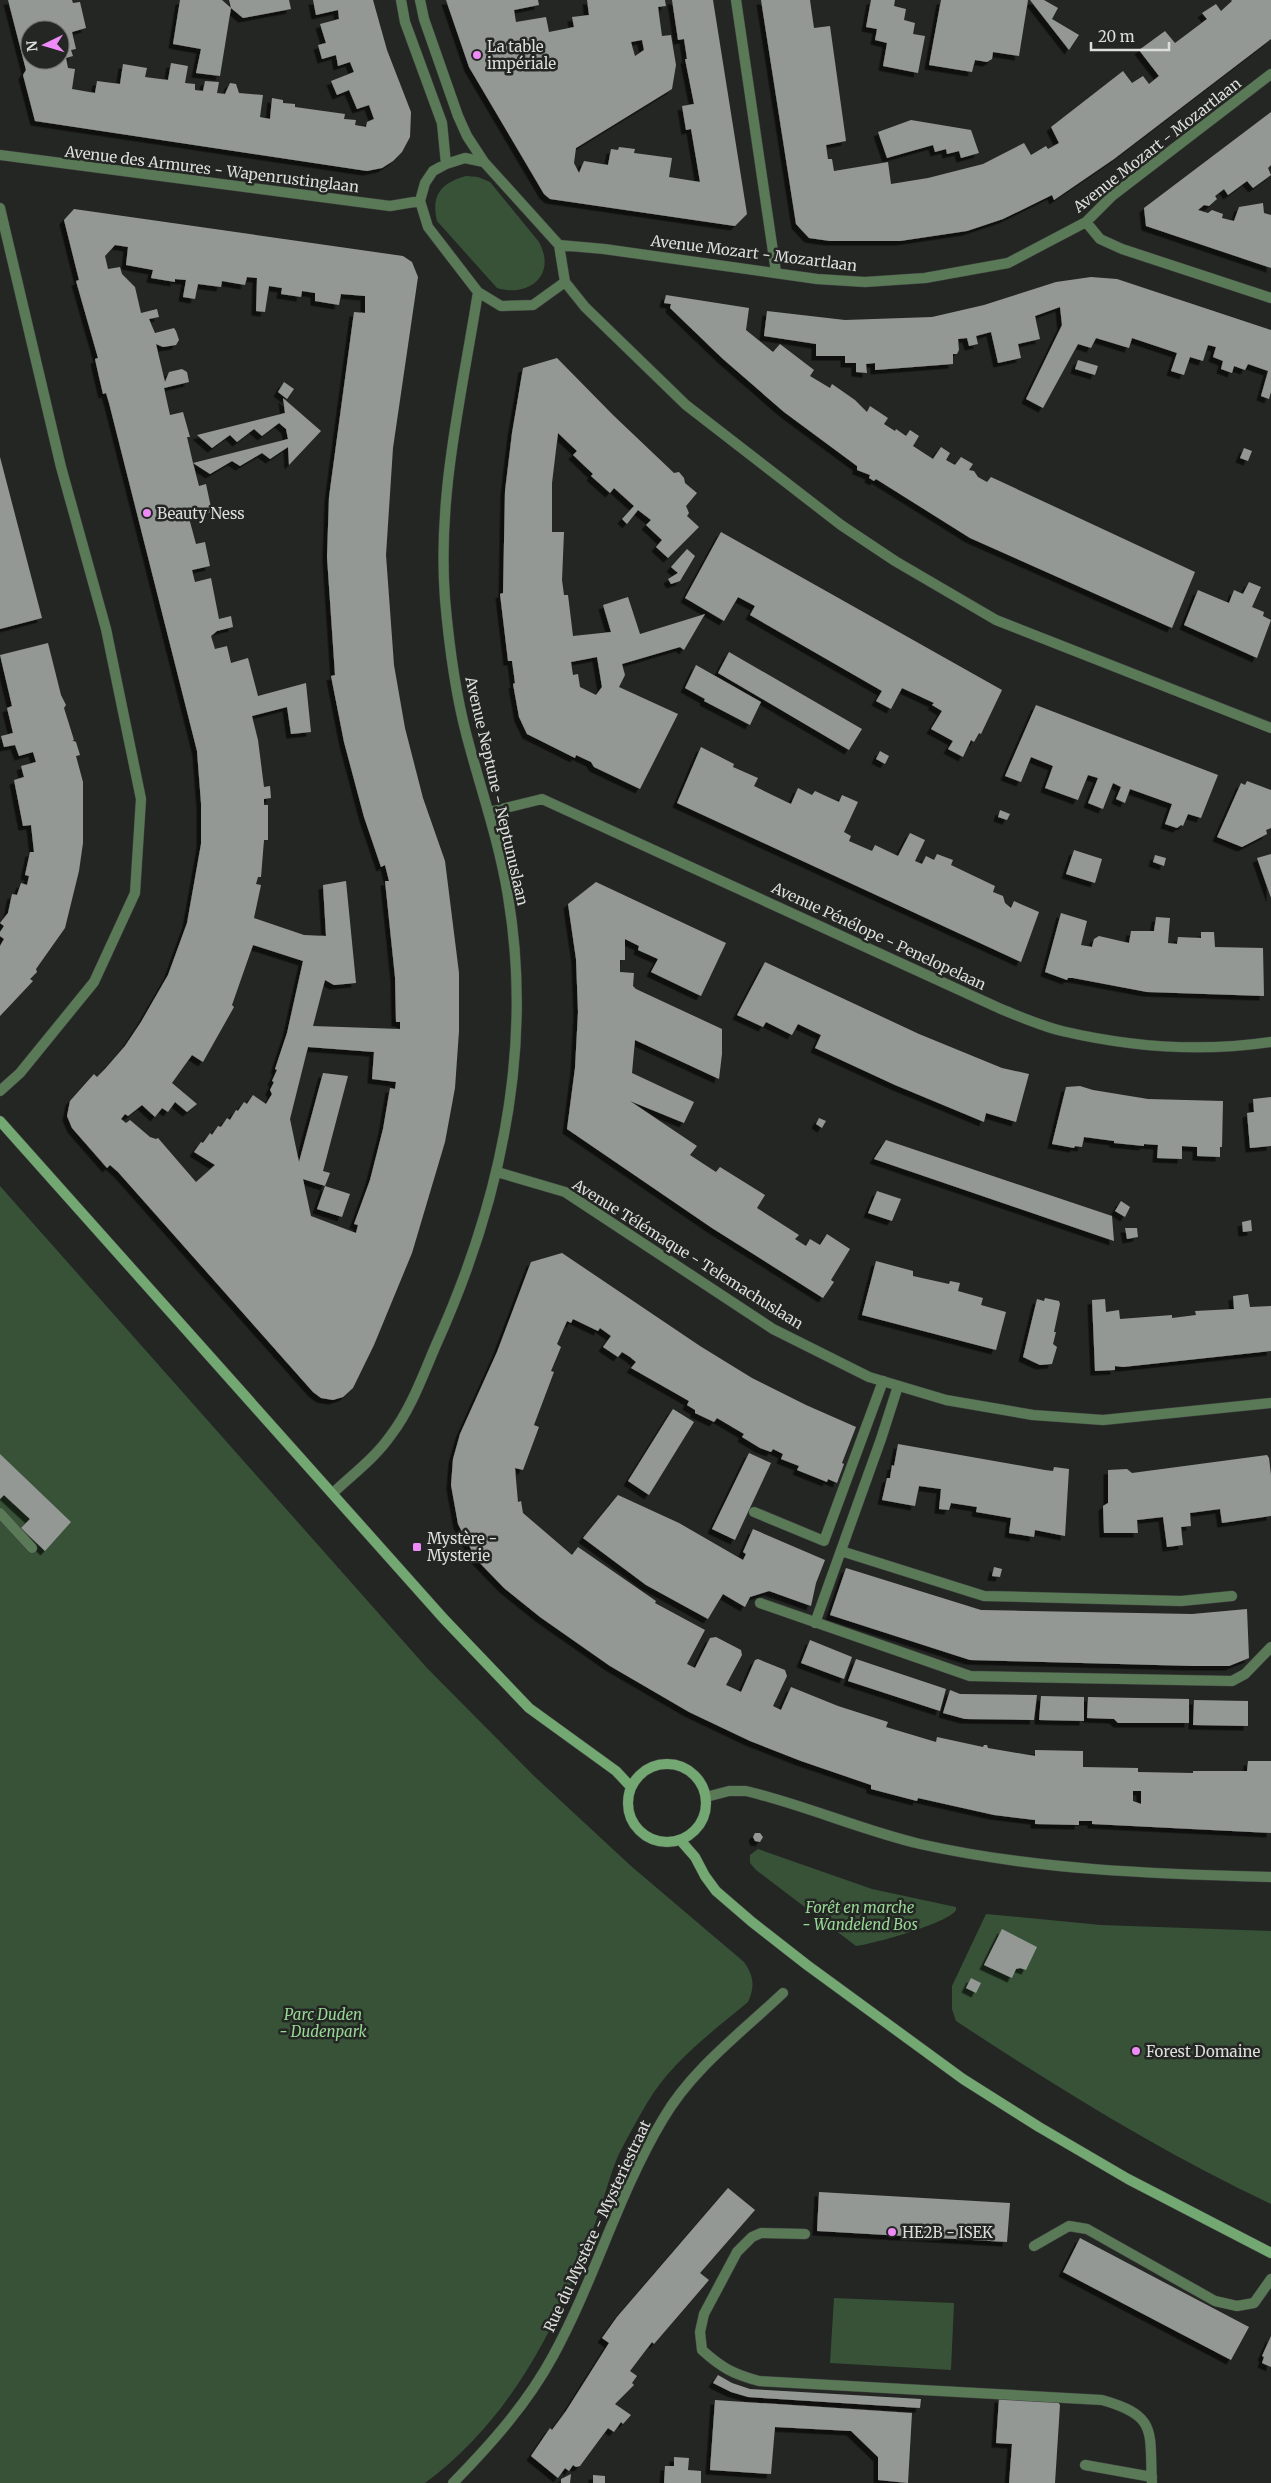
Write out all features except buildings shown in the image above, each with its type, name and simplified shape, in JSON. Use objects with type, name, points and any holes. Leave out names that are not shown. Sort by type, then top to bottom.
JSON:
[{"type":"street","points":[[401,0],[406,22],[442,123],[446,164]]},
{"type":"street","points":[[420,0],[424,18],[466,136],[484,162],[559,245],[565,282],[585,307],[686,405],[841,525],[895,561],[996,620],[1271,728]]},
{"type":"street","points":[[736,0],[776,272]]},
{"type":"street","name":"Avenue Mozart - Mozartlaan","points":[[559,245],[604,249],[817,279],[865,282],[925,278],[1008,264],[1086,222],[1112,196],[1271,74]]},
{"type":"street","name":"Avenue des Armures - Wapenrustinglaan","points":[[0,155],[390,206],[420,201]]},
{"type":"street","points":[[484,162],[464,158],[433,170],[425,183],[420,201],[428,227],[478,292],[501,306],[533,305],[565,282]]},
{"type":"street","points":[[0,208],[60,467],[106,629],[142,799],[135,893],[94,982],[20,1073],[0,1091]]},
{"type":"street","points":[[1086,222],[1100,239],[1122,249],[1271,298]]},
{"type":"street","name":"Avenue Neptune - Neptunuslaan","points":[[333,1493],[375,1456],[393,1433],[416,1391],[468,1268],[497,1172],[512,1097],[517,1036],[513,934],[503,872],[489,812],[466,734],[450,652],[445,587],[447,484],[478,292]]},
{"type":"street","name":"Avenue Pénélope - Penelopelaan","points":[[489,812],[542,800],[1001,1009],[1061,1031],[1147,1045],[1230,1048],[1271,1042]]},
{"type":"street","points":[[0,1121],[444,1619],[528,1708],[616,1771],[631,1787]]},
{"type":"street","name":"Avenue Télémaque - Telemachuslaan","points":[[497,1172],[565,1192],[773,1329],[870,1377],[898,1386],[946,1400],[994,1408],[1033,1414],[1103,1420],[1271,1403]]},
{"type":"street","points":[[754,1512],[824,1541],[883,1381]]},
{"type":"street","points":[[815,1623],[898,1386]]},
{"type":"street","points":[[0,1513],[32,1548]]},
{"type":"street","points":[[841,1552],[984,1596],[1181,1601],[1232,1596]]},
{"type":"street","points":[[760,1603],[970,1676],[1232,1681],[1245,1674],[1271,1647]]},
{"type":"street","points":[[667,1763],[688,1769],[703,1786],[706,1797],[707,1808],[704,1819],[698,1828],[681,1841],[666,1843],[650,1839],[638,1830],[630,1817],[628,1802],[631,1787],[646,1770],[667,1763]]},
{"type":"street","points":[[706,1797],[729,1791],[746,1791],[918,1843],[1003,1860],[1102,1871],[1271,1877]]},
{"type":"street","points":[[681,1841],[695,1857],[716,1891],[752,1922],[807,1966],[963,2079],[1039,2128],[1128,2179],[1271,2253]]},
{"type":"street","name":"Rue du Mystère - Mysteriestraat","points":[[452,2483],[499,2433],[528,2397],[553,2356],[583,2295],[624,2197],[663,2118],[699,2072],[783,1993]]},
{"type":"street","points":[[1034,2246],[1068,2226],[1087,2229],[1215,2301],[1237,2306],[1254,2303],[1271,2279]]},
{"type":"street","points":[[805,2234],[761,2232],[752,2237],[737,2252],[704,2314],[700,2332],[702,2350],[720,2366],[737,2375],[759,2381],[1102,2400],[1128,2407],[1146,2422],[1151,2446],[1152,2480],[1085,2465]]},
{"type":"green space","points":[[466,176],[478,177],[490,182],[539,242],[544,254],[545,265],[537,281],[529,287],[520,290],[497,288],[437,221],[435,204],[440,191],[450,182]]},
{"type":"green space","name":"Parc Duden - Dudenpark","points":[[0,1186],[427,1668],[534,1776],[631,1866],[744,1962],[752,1977],[752,1991],[748,2002],[680,2061],[647,2103],[618,2156],[582,2258],[549,2331],[530,2365],[484,2429],[456,2457],[425,2483],[0,2483]]},
{"type":"green space","name":"Forêt en marche - Wandelend Bos","points":[[758,1849],[872,1889],[956,1907],[956,1910],[940,1921],[926,1927],[856,1946],[756,1870],[750,1863],[750,1855]]},
{"type":"green space","name":"Forest Domaine","points":[[986,1914],[1101,1925],[1271,1931],[1271,2204],[1190,2163],[1110,2118],[956,2021],[952,2009],[952,1986]]},
{"type":"green space","points":[[834,2298],[954,2303],[951,2370],[830,2363]]},
{"type":"place","name":"La table impériale","points":[[477,55]]},
{"type":"place","name":"Beauty Ness","points":[[147,513]]},
{"type":"place","name":"Mystère - Mysterie","points":[[417,1547]]},
{"type":"place","name":"Forest Domaine","points":[[1136,2051]]},
{"type":"place","name":"HE2B - ISEK","points":[[892,2232]]}]
